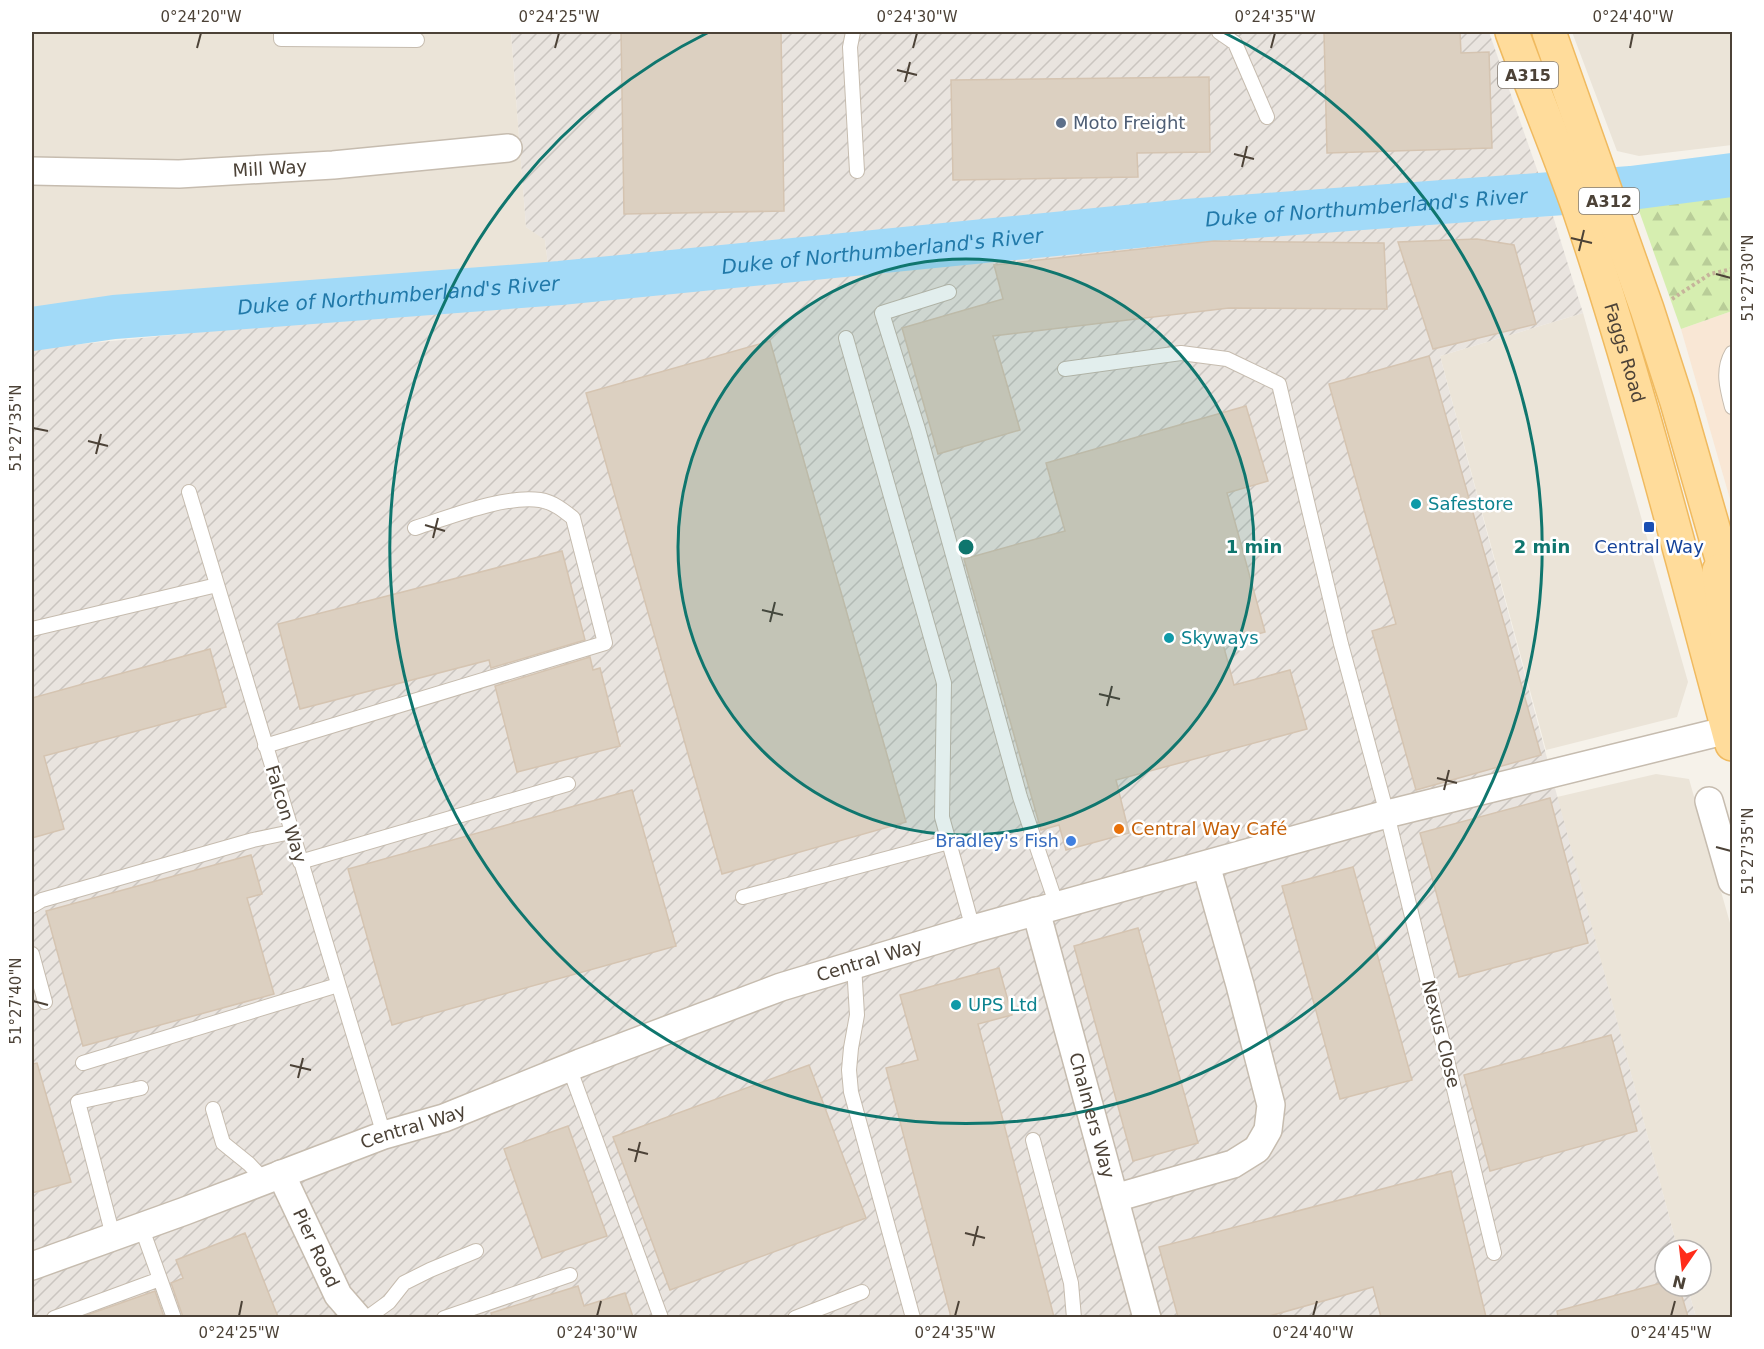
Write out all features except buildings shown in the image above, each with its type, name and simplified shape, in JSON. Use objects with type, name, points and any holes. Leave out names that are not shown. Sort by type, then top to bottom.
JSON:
[{"type":"main road","name":"Faggs Road","points":[[1512,32],[1578,206],[1615,321],[1730,710]]},
{"type":"main road","name":"Faggs Road","points":[[1549,32],[1648,311],[1677,402],[1732,594]]},
{"type":"main road","points":[[1717,543],[1730,710]]},
{"type":"street","name":"Mill Way","points":[[32,171],[179,174],[333,165],[508,148]]},
{"type":"street","name":"Central Way","points":[[32,1266],[384,1135],[444,1118],[569,1067],[781,987],[972,928],[1387,814],[1730,710]]},
{"type":"street","points":[[1708,801],[1732,880]]},
{"type":"street","points":[[1115,1198],[1233,1164],[1257,1149],[1268,1130],[1270,1105],[1240,985],[1206,865]]},
{"type":"street","name":"Chalmers Way","points":[[1046,909],[1077,1066],[1147,1317]]},
{"type":"street","name":"Pier Road","points":[[273,1177],[338,1295],[358,1317]]},
{"type":"lane","points":[[281,32],[281,39],[417,40]]},
{"type":"lane","points":[[853,32],[850,47],[857,171]]},
{"type":"lane","points":[[1219,32],[1235,43],[1267,117]]},
{"type":"lane","points":[[949,292],[882,313],[918,429],[1020,797],[1046,909]]},
{"type":"lane","points":[[846,338],[944,683],[942,818],[972,928]]},
{"type":"lane","name":"Nexus Close","points":[[1065,369],[1181,353],[1227,359],[1279,384],[1494,1253]]},
{"type":"lane","points":[[1732,353],[1727,361],[1726,383],[1732,407]]},
{"type":"lane","name":"Falcon Way","points":[[189,492],[384,1135]]},
{"type":"lane","points":[[265,746],[605,643],[573,518],[558,506],[540,500],[489,505],[416,528]]},
{"type":"lane","points":[[32,629],[217,585]]},
{"type":"lane","points":[[300,862],[568,784]]},
{"type":"lane","points":[[32,906],[42,900],[253,840],[291,832]]},
{"type":"lane","points":[[743,897],[949,842]]},
{"type":"lane","points":[[32,954],[45,1002]]},
{"type":"lane","points":[[854,965],[857,1015],[849,1070],[851,1092],[913,1317]]},
{"type":"lane","points":[[82,1063],[338,985]]},
{"type":"lane","points":[[569,1067],[661,1317]]},
{"type":"lane","points":[[113,1236],[78,1102],[141,1088]]},
{"type":"lane","points":[[213,1109],[223,1143],[249,1164],[273,1177]]},
{"type":"lane","points":[[1033,1140],[1071,1283],[1074,1317]]},
{"type":"lane","points":[[141,1226],[174,1317]]},
{"type":"lane","points":[[367,1317],[389,1302],[404,1283],[476,1251]]},
{"type":"lane","points":[[444,1317],[570,1275]]},
{"type":"lane","points":[[54,1317],[160,1279]]},
{"type":"lane","points":[[795,1317],[862,1292]]},
{"type":"path","points":[[1648,311],[1710,274],[1732,269]]},
{"type":"shaded area","points":[[32,32],[511,32],[526,227],[545,239],[548,265],[32,314]]},
{"type":"shaded area","points":[[511,32],[1489,32],[1540,178],[548,265],[545,240],[526,227]]},
{"type":"shaded area","points":[[1572,32],[1732,32],[1732,145],[1639,156],[1617,151]]},
{"type":"shaded area","points":[[1553,216],[1583,313],[1440,356],[1675,1238],[1653,1238],[1653,1298],[1690,1298],[1696,1317],[32,1318],[32,349],[1175,234]]},
{"type":"shaded area","points":[[1732,311],[1732,506],[1681,329]]},
{"type":"shaded area","points":[[1583,313],[1688,682],[1677,717],[1546,750],[1440,356]]},
{"type":"shaded area","points":[[1656,774],[1689,779],[1732,930],[1732,1317],[1696,1317],[1690,1298],[1713,1298],[1713,1238],[1675,1238],[1557,797]]},
{"type":"green space","points":[[1732,191],[1732,311],[1681,329],[1638,208]]},
{"type":"waterway","name":"Duke of Northumberland's River","points":[[32,329],[114,317],[560,283],[1187,221],[1631,188],[1732,175]]},
{"type":"place","name":"Moto Freight","points":[[1061,123]]},
{"type":"place","name":"Safestore","points":[[1416,504]]},
{"type":"place","name":"Central Way","points":[[1649,527]]},
{"type":"place","name":"Skyways","points":[[1169,638]]},
{"type":"place","name":"Central Way Café","points":[[1119,829]]},
{"type":"place","name":"Bradley's Fish","points":[[1071,841]]},
{"type":"place","name":"UPS Ltd","points":[[956,1005]]}]
